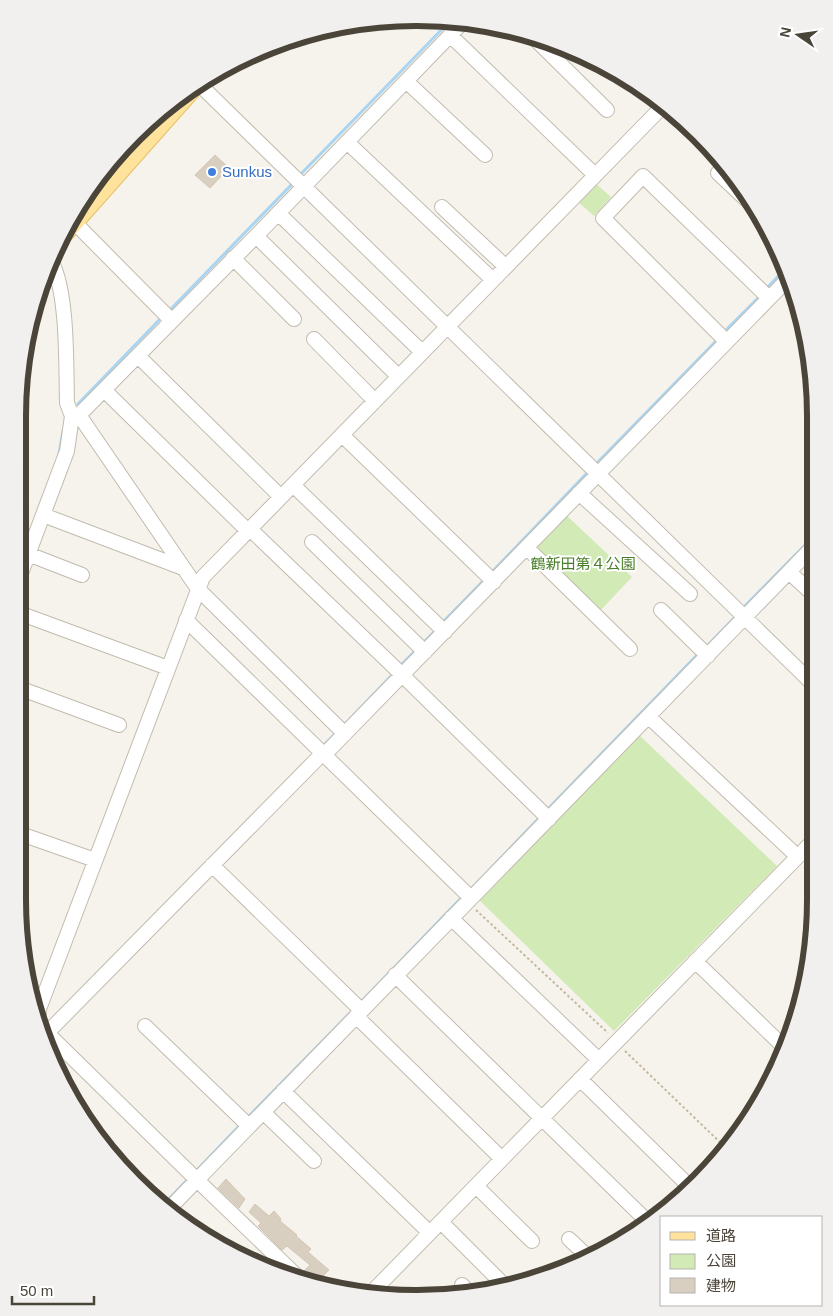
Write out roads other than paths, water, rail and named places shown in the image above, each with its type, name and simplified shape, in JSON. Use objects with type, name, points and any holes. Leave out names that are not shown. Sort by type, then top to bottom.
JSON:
[{"type":"main road","points":[[88,206],[169,115]]},
{"type":"street","points":[[26,560],[67,451],[75,416],[138,356],[167,317],[234,258],[278,213],[300,182],[347,142],[456,29]]},
{"type":"street","points":[[450,35],[595,175]]},
{"type":"street","points":[[544,48],[607,110]]},
{"type":"street","points":[[406,80],[485,155]]},
{"type":"street","points":[[205,89],[807,678]]},
{"type":"street","points":[[41,1004],[203,577],[658,111]]},
{"type":"street","points":[[347,142],[493,280]]},
{"type":"street","points":[[718,173],[729,184]]},
{"type":"street","points":[[722,337],[603,218],[643,176],[765,294]]},
{"type":"street","points":[[442,206],[506,267]]},
{"type":"street","points":[[278,213],[422,352]]},
{"type":"street","points":[[77,225],[167,317]]},
{"type":"street","points":[[256,236],[398,376]]},
{"type":"street","points":[[234,258],[294,319]]},
{"type":"street","points":[[55,270],[62,300],[68,403],[75,416],[198,589],[341,730]]},
{"type":"street","points":[[48,1029],[318,758],[321,751],[441,628],[490,579],[527,548],[579,493],[594,469],[722,337],[765,294],[783,282]]},
{"type":"street","points":[[314,339],[375,400]]},
{"type":"street","points":[[138,356],[281,497]]},
{"type":"street","points":[[104,390],[399,672],[545,815]]},
{"type":"street","points":[[342,435],[490,579]]},
{"type":"street","points":[[293,485],[441,628]]},
{"type":"street","points":[[579,493],[690,594]]},
{"type":"street","points":[[43,515],[183,568]]},
{"type":"street","points":[[312,542],[421,649]]},
{"type":"street","points":[[527,548],[630,649]]},
{"type":"street","points":[[173,1204],[193,1177],[246,1123],[263,1112],[358,1009],[395,975],[451,918],[468,897],[545,815],[650,717],[704,652],[741,613],[789,572],[807,553]]},
{"type":"street","points":[[28,554],[82,575]]},
{"type":"street","points":[[789,572],[807,589]]},
{"type":"street","points":[[661,610],[704,652]]},
{"type":"street","points":[[26,616],[168,668]]},
{"type":"street","points":[[186,620],[468,897]]},
{"type":"street","points":[[26,691],[119,725]]},
{"type":"street","points":[[650,717],[795,854]]},
{"type":"street","points":[[26,836],[95,860]]},
{"type":"street","points":[[376,1287],[427,1230],[440,1222],[476,1186],[499,1156],[580,1079],[596,1057],[613,1039],[695,961],[795,854],[807,845]]},
{"type":"street","points":[[212,865],[358,1009],[499,1156]]},
{"type":"street","points":[[451,918],[596,1057]]},
{"type":"street","points":[[695,961],[779,1043]]},
{"type":"street","points":[[395,975],[643,1217]]},
{"type":"street","points":[[144,1026],[246,1123]]},
{"type":"street","points":[[53,1042],[289,1268]]},
{"type":"street","points":[[580,1079],[685,1182]]},
{"type":"street","points":[[283,1091],[427,1230]]},
{"type":"street","points":[[263,1112],[314,1161]]},
{"type":"street","points":[[476,1186],[532,1240]]},
{"type":"street","points":[[440,1222],[499,1280]]},
{"type":"street","points":[[569,1239],[583,1252]]},
{"type":"waterway","points":[[298,177],[444,27]]},
{"type":"waterway","points":[[168,312],[294,182]]},
{"type":"waterway","points":[[766,289],[780,274]]},
{"type":"waterway","points":[[724,332],[760,296]]},
{"type":"waterway","points":[[78,404],[163,316]]},
{"type":"waterway","points":[[595,465],[718,339]]},
{"type":"waterway","points":[[59,454],[63,431]]},
{"type":"waterway","points":[[491,573],[589,471]]},
{"type":"waterway","points":[[742,609],[807,543]]},
{"type":"waterway","points":[[442,623],[485,579]]},
{"type":"waterway","points":[[706,647],[736,616]]},
{"type":"waterway","points":[[421,645],[436,630]]},
{"type":"waterway","points":[[400,666],[417,649]]},
{"type":"waterway","points":[[545,812],[699,653]]},
{"type":"waterway","points":[[343,726],[394,673]]},
{"type":"waterway","points":[[322,747],[337,732]]},
{"type":"waterway","points":[[469,891],[541,816]]},
{"type":"waterway","points":[[359,1004],[464,895]]},
{"type":"waterway","points":[[247,1118],[353,1010]]},
{"type":"waterway","points":[[195,1172],[241,1124]]},
{"type":"waterway","points":[[168,1200],[189,1178]]},
{"type":"place","name":"Sunkus","points":[[212,172]]},
{"type":"park label","name":"鶴新田第４公園","points":[[583,564]]}]
